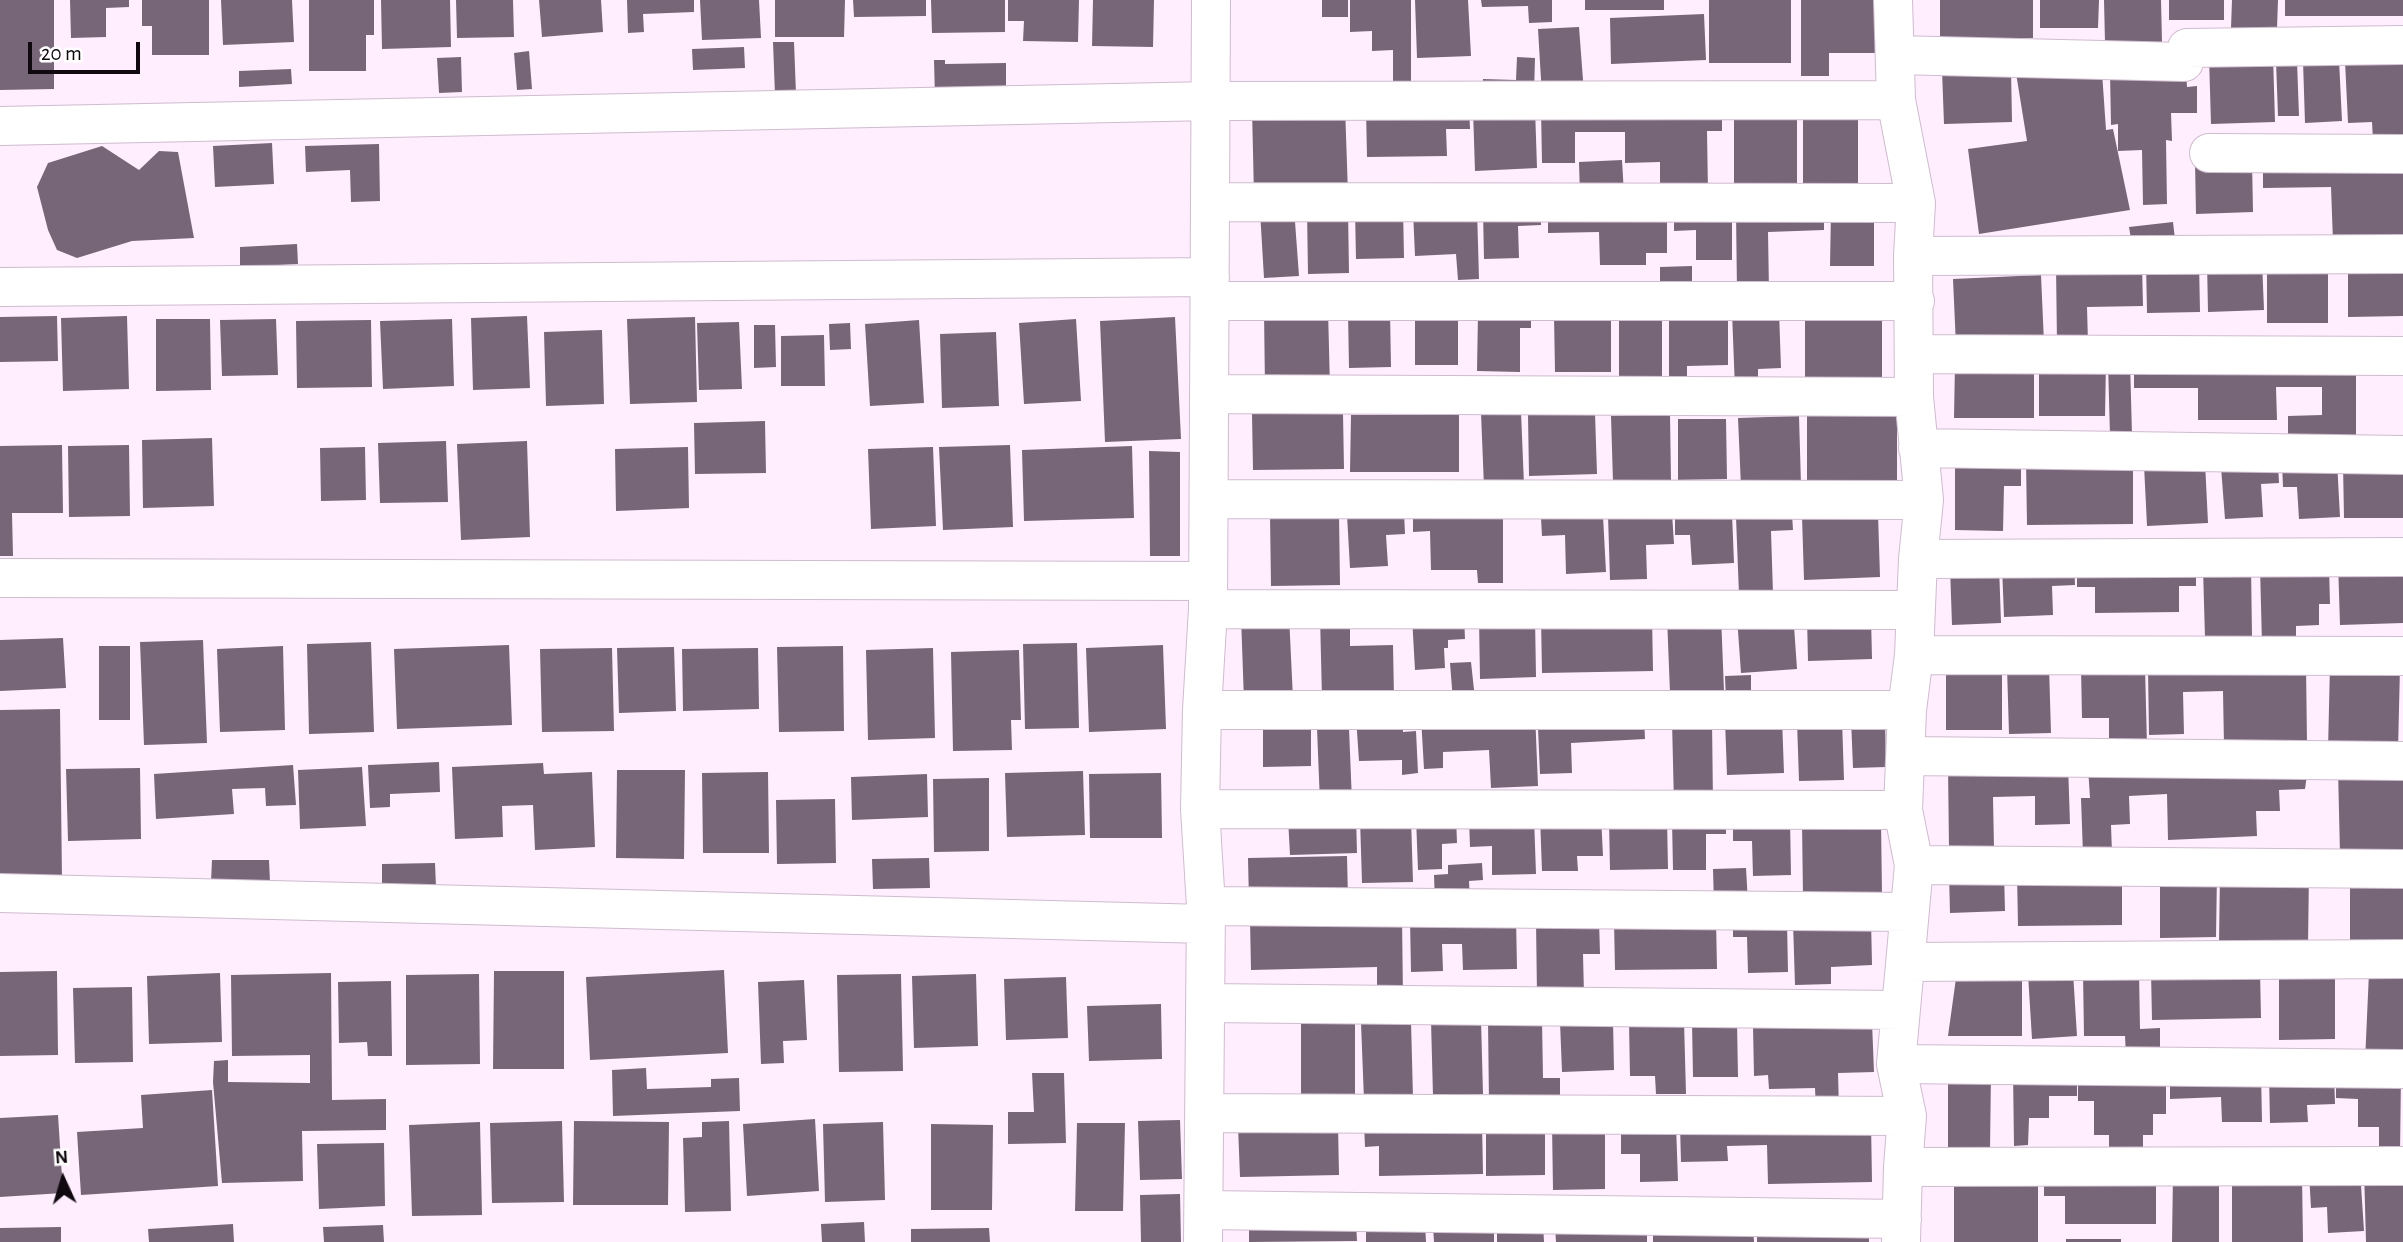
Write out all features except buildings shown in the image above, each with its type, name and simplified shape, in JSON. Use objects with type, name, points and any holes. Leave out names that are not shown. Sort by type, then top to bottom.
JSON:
[{"type":"street","points":[[1211,0],[1208,595],[1200,809],[1206,915],[1204,1226],[1902,1231],[1907,1116],[1896,1064],[1914,865],[1903,810],[1907,710],[1914,655],[1918,559],[1924,500],[1914,397],[1913,256],[1916,203],[1896,100],[1893,0]]},
{"type":"street","points":[[1896,55],[2184,62],[2187,48],[2403,46]]},
{"type":"street","points":[[0,126],[1212,101],[1896,100]]},
{"type":"street","points":[[2209,153],[2403,154]]},
{"type":"street","points":[[1211,202],[1916,203]]},
{"type":"street","points":[[1913,256],[2403,254]]},
{"type":"street","points":[[0,287],[1210,289],[1915,302]]},
{"type":"street","points":[[1915,354],[2403,356]]},
{"type":"street","points":[[1210,394],[1914,397]]},
{"type":"street","points":[[1917,448],[2403,455]]},
{"type":"street","points":[[1209,499],[1924,500]]},
{"type":"street","points":[[1918,559],[2403,556]]},
{"type":"street","points":[[0,578],[1208,595],[1916,610]]},
{"type":"street","points":[[1914,655],[2403,656]]},
{"type":"street","points":[[1202,710],[1907,710]]},
{"type":"street","points":[[1906,756],[2403,761]]},
{"type":"street","points":[[1200,809],[1903,810]]},
{"type":"street","points":[[1914,865],[2403,869]]},
{"type":"street","points":[[0,893],[1206,915],[1909,912]]},
{"type":"street","points":[[1906,962],[2403,959]]},
{"type":"street","points":[[1205,1003],[1900,1010]]},
{"type":"street","points":[[1896,1064],[2403,1069]]},
{"type":"street","points":[[1205,1113],[1907,1116]]},
{"type":"street","points":[[1903,1167],[2403,1166]]}]
